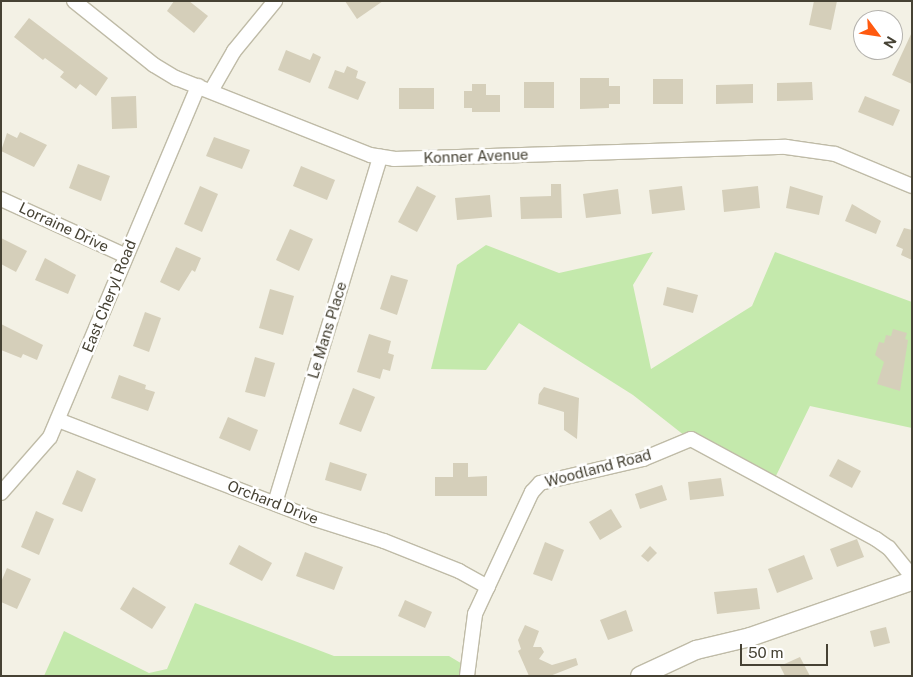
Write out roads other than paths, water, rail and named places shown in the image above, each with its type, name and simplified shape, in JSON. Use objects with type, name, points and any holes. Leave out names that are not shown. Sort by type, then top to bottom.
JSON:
[{"type":"street","name":"Konner Avenue","points":[[74,1],[154,65],[198,86],[380,157],[786,147],[835,154],[912,186]]},
{"type":"street","points":[[211,91],[234,51],[275,1]]},
{"type":"street","name":"East Cheryl Road","points":[[1,493],[44,446],[58,420],[198,86]]},
{"type":"street","name":"Le Mans Place","points":[[275,503],[380,157]]},
{"type":"street","name":"Lorraine Drive","points":[[1,199],[126,256]]},
{"type":"street","name":"Orchard Drive","points":[[58,420],[275,503],[392,545],[488,586]]},
{"type":"street","name":"Woodland Road","points":[[467,676],[475,614],[532,492],[540,483],[643,459],[691,440],[876,539],[889,548],[912,576]]},
{"type":"street","points":[[640,676],[696,650],[750,637],[912,581]]}]
